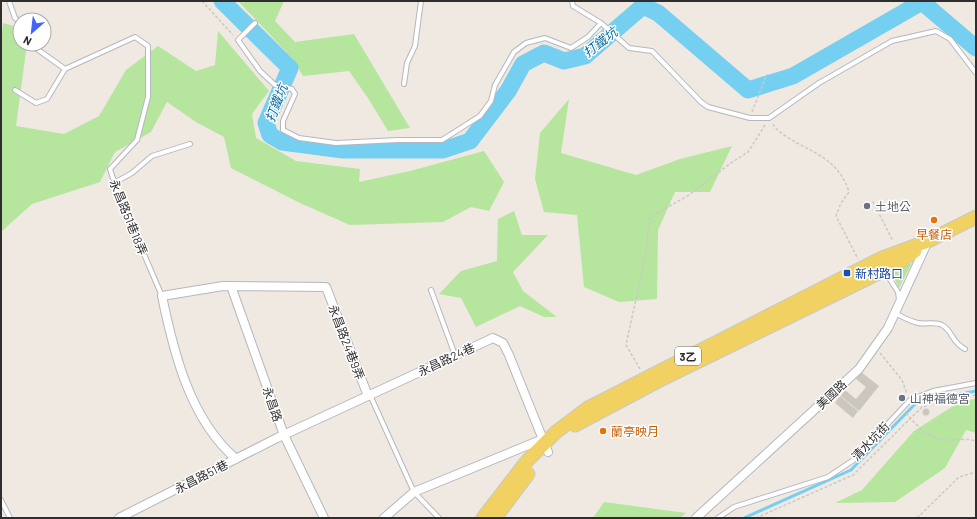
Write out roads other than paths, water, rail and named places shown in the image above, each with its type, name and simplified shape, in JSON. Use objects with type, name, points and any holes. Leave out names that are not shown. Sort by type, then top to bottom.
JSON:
[{"type":"main road","name":"3乙","points":[[495,518],[533,468],[546,445],[556,432],[588,408],[863,268],[898,252],[928,241],[976,217]]},
{"type":"main road","name":"3乙","points":[[483,518],[528,460],[546,445],[574,426],[658,381],[882,272],[897,264],[928,241]]},
{"type":"street","name":"美國路","points":[[696,518],[858,369],[888,328],[928,241]]},
{"type":"street","points":[[231,286],[162,296],[170,338],[180,371],[209,430],[223,447],[236,459]]},
{"type":"street","name":"永昌路24巷9弄","points":[[231,286],[326,287],[369,396]]},
{"type":"street","name":"永昌路","points":[[231,286],[284,435],[324,518]]},
{"type":"street","name":"永昌路24巷","points":[[284,435],[493,338],[503,344],[509,355],[546,445]]},
{"type":"street","name":"永昌路51巷","points":[[119,518],[284,435]]},
{"type":"street","points":[[384,518],[414,492],[546,445]]},
{"type":"lane","points":[[9,1],[13,12]]},
{"type":"lane","points":[[404,84],[407,62],[415,46],[421,1]]},
{"type":"lane","points":[[572,1],[573,6],[601,24],[629,48],[652,51],[701,102],[708,107],[750,118],[769,118],[819,83],[892,41],[936,31],[950,39],[976,73]]},
{"type":"lane","points":[[255,23],[238,40],[260,71],[275,85],[292,89],[295,94],[283,121],[283,130],[299,138],[336,143],[398,140],[442,140],[480,116],[491,101],[495,85],[514,52],[526,43],[545,38],[571,48],[588,37],[601,24]]},
{"type":"lane","name":"永昌路51巷18弄","points":[[65,69],[135,38],[148,46],[148,97],[137,140],[110,169],[114,183],[162,296]]},
{"type":"lane","points":[[15,90],[36,103],[47,99],[65,69],[41,52]]},
{"type":"lane","points":[[114,183],[132,173],[152,156],[190,144]]},
{"type":"lane","points":[[882,272],[889,275],[898,292],[896,309],[916,323],[927,325],[937,323],[944,326],[957,345],[965,349]]},
{"type":"lane","points":[[431,290],[455,355]]},
{"type":"lane","name":"清水坑街","points":[[718,518],[734,507],[828,477],[855,459],[910,400],[933,391],[976,382]]},
{"type":"lane","points":[[369,396],[414,492],[439,518]]},
{"type":"lane","points":[[1,500],[10,518]]},
{"type":"waterway","name":"打鐵坑","points":[[222,1],[290,68],[266,123],[270,135],[282,142],[343,150],[443,150],[470,141],[508,91],[523,64],[544,53],[564,61],[585,56],[643,6],[658,13],[748,90],[793,76],[922,2],[976,48]]},
{"type":"waterway","points":[[744,518],[851,470],[917,402],[976,391]]},
{"type":"place","name":"土地公","points":[[867,206]]},
{"type":"place","name":"早餐店","points":[[934,220]]},
{"type":"place","name":"新村路口","points":[[847,273]]},
{"type":"place","name":"山神福德宮","points":[[902,398]]},
{"type":"place","name":"蘭亭映月","points":[[603,431]]}]
